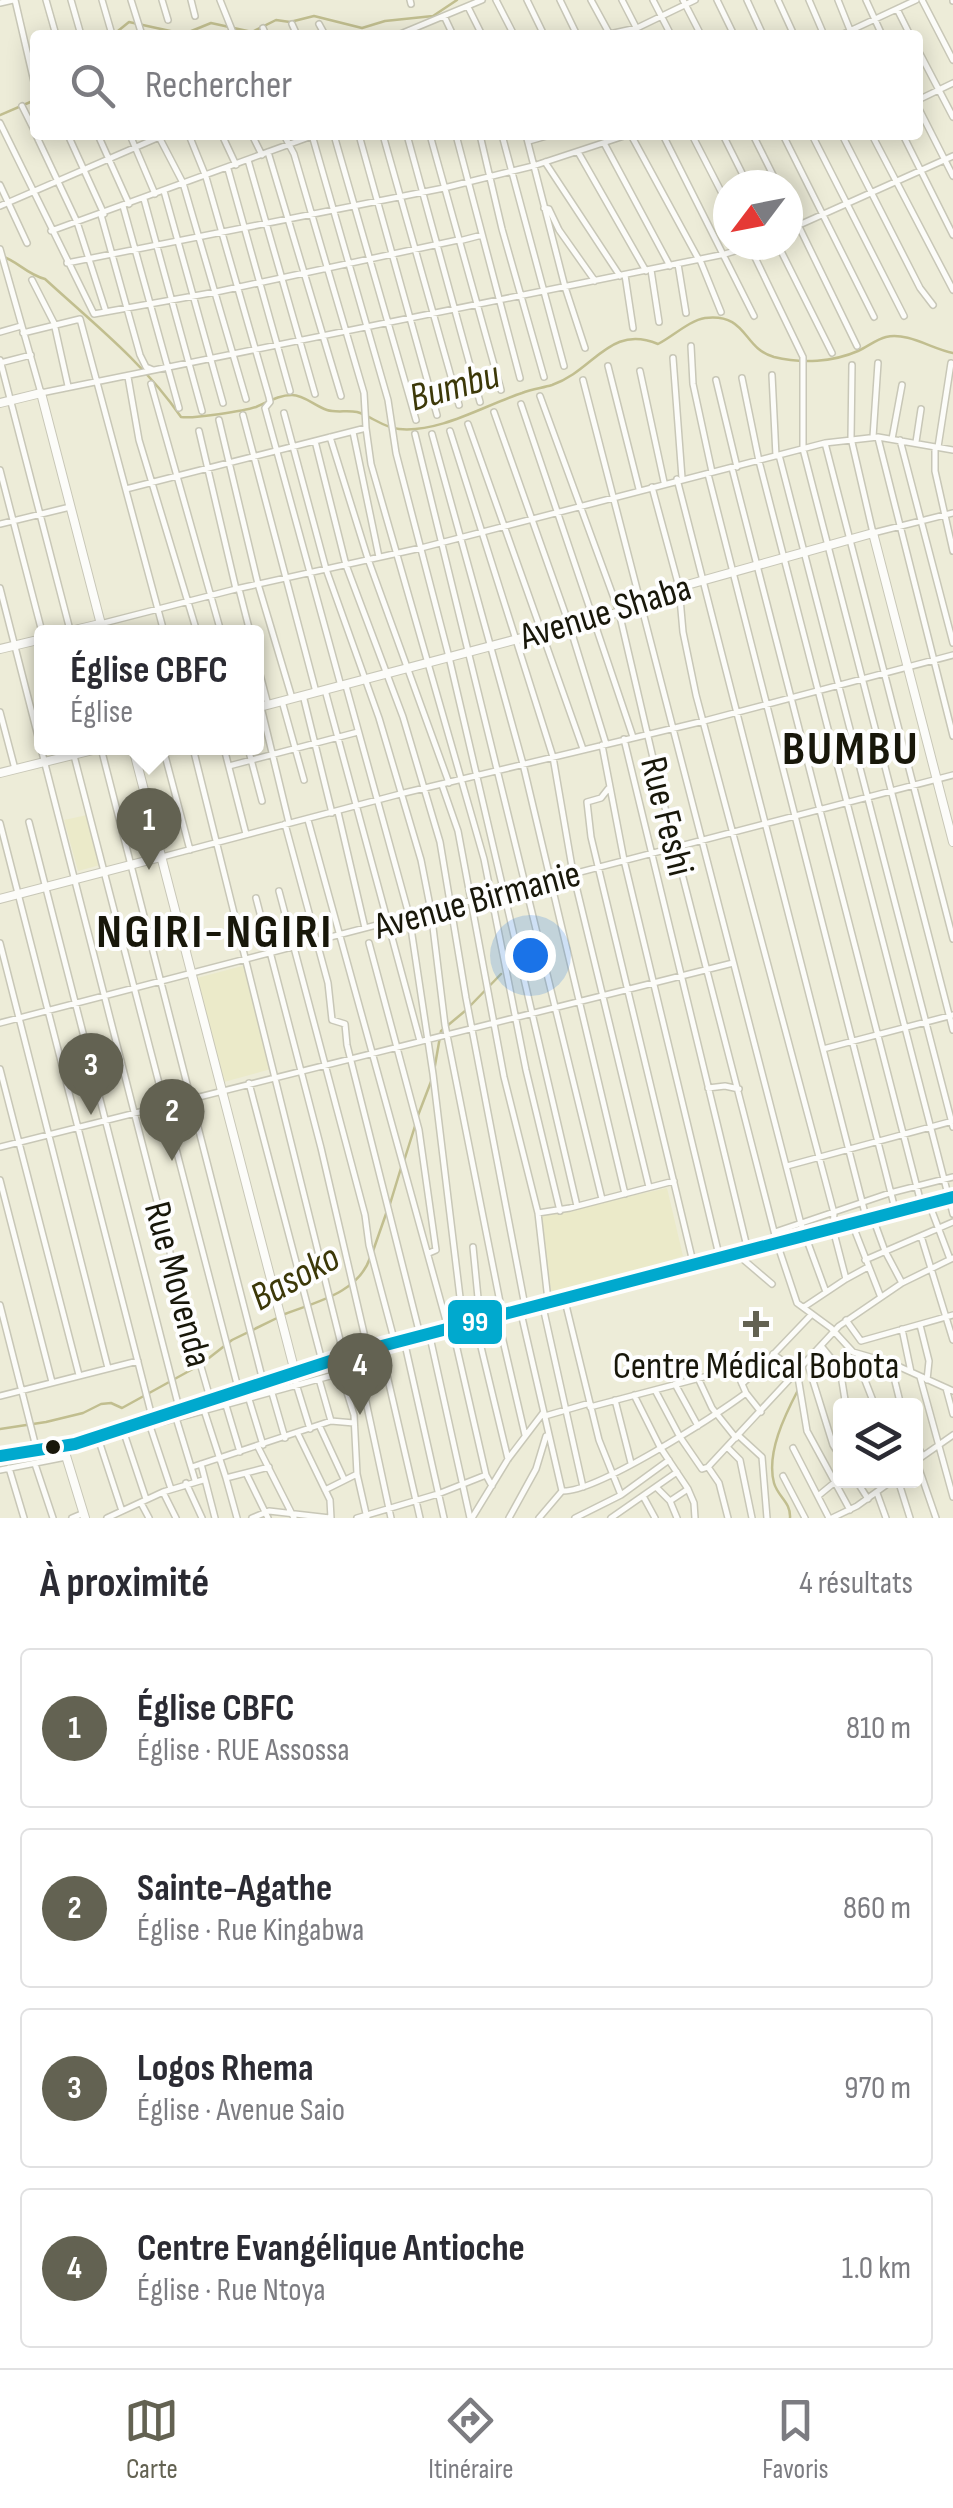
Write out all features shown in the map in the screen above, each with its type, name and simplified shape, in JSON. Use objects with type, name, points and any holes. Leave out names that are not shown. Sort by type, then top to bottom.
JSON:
[{"type":"highway","points":[[0,1454],[36,1454],[99,1439],[400,1341],[742,1252],[776,1237],[833,1228],[951,1197]]},
{"type":"highway","points":[[64,1448],[150,1419],[178,1404],[213,1400]]},
{"type":"street","points":[[0,3],[14,0],[30,66]]},
{"type":"street","points":[[46,0],[55,30]]},
{"type":"street","points":[[71,0],[79,30]]},
{"type":"street","points":[[102,0],[110,30]]},
{"type":"street","points":[[162,0],[168,20]]},
{"type":"street","points":[[191,0],[195,16]]},
{"type":"street","points":[[220,0],[230,28]]},
{"type":"street","points":[[409,30],[482,0]]},
{"type":"street","points":[[496,0],[511,30]]},
{"type":"street","points":[[527,0],[542,30]]},
{"type":"street","points":[[560,0],[575,30]]},
{"type":"street","points":[[591,0],[606,30]]},
{"type":"street","points":[[622,0],[638,30]]},
{"type":"street","points":[[653,0],[668,30]]},
{"type":"street","points":[[642,30],[684,2],[695,0]]},
{"type":"street","points":[[717,0],[732,30]]},
{"type":"street","points":[[748,0],[761,30]]},
{"type":"street","points":[[778,0],[792,30]]},
{"type":"street","points":[[809,0],[822,30]]},
{"type":"street","points":[[838,0],[850,30]]},
{"type":"street","points":[[866,0],[880,30]]},
{"type":"street","points":[[856,30],[905,2],[919,0],[953,60]]},
{"type":"street","points":[[684,2],[698,30]]},
{"type":"street","points":[[132,3],[140,30]]},
{"type":"street","points":[[467,6],[479,30]]},
{"type":"street","points":[[897,9],[908,30]]},
{"type":"street","points":[[444,16],[451,30]]},
{"type":"street","points":[[292,24],[295,30]]},
{"type":"street","points":[[319,24],[322,30]]},
{"type":"street","points":[[417,26],[419,30]]},
{"type":"street","points":[[923,60],[953,117]]},
{"type":"street","points":[[923,101],[953,83]]},
{"type":"street","points":[[22,106],[30,122]]},
{"type":"street","points":[[923,114],[953,176]]},
{"type":"street","points":[[0,124],[93,313],[237,288],[482,235]]},
{"type":"street","points":[[39,140],[77,222],[106,312]]},
{"type":"street","points":[[70,140],[103,214],[143,364],[155,372]]},
{"type":"street","points":[[100,140],[126,205],[178,408]]},
{"type":"street","points":[[132,140],[155,194]]},
{"type":"street","points":[[0,206],[152,140]]},
{"type":"street","points":[[162,140],[184,183],[246,399]]},
{"type":"street","points":[[191,140],[206,176],[269,399],[265,406],[308,572],[409,915],[464,1325],[486,1475],[492,1486]]},
{"type":"street","points":[[224,140],[236,166]]},
{"type":"street","points":[[256,140],[265,153],[288,218],[341,396]]},
{"type":"street","points":[[287,140],[364,393],[371,464],[492,896],[560,1211]]},
{"type":"street","points":[[51,231],[300,140]]},
{"type":"street","points":[[314,140],[388,400],[391,426],[450,657],[577,1206]]},
{"type":"street","points":[[336,140],[416,420]]},
{"type":"street","points":[[360,140],[437,415]]},
{"type":"street","points":[[384,140],[459,405]]},
{"type":"street","points":[[409,140],[480,402]]},
{"type":"street","points":[[431,140],[500,390]]},
{"type":"street","points":[[457,140],[520,378]]},
{"type":"street","points":[[481,140],[544,377]]},
{"type":"street","points":[[503,140],[564,366]]},
{"type":"street","points":[[527,140],[565,287],[585,348]]},
{"type":"street","points":[[67,263],[444,188],[533,166],[613,140]]},
{"type":"street","points":[[632,140],[699,260],[721,312]]},
{"type":"street","points":[[667,140],[713,231]]},
{"type":"street","points":[[695,140],[713,176]]},
{"type":"street","points":[[726,140],[740,170]]},
{"type":"street","points":[[756,140],[770,170]]},
{"type":"street","points":[[785,140],[874,316]]},
{"type":"street","points":[[815,140],[904,316]]},
{"type":"street","points":[[845,140],[920,288],[933,305]]},
{"type":"street","points":[[874,140],[953,290]]},
{"type":"street","points":[[906,140],[953,236]]},
{"type":"street","points":[[604,143],[674,265],[686,313]]},
{"type":"street","points":[[578,151],[649,270],[659,322]]},
{"type":"street","points":[[803,223],[953,156]]},
{"type":"street","points":[[248,160],[315,394]]},
{"type":"street","points":[[545,162],[623,275],[633,328]]},
{"type":"street","points":[[228,168],[290,391]]},
{"type":"street","points":[[0,184],[27,243]]},
{"type":"street","points":[[164,190],[223,403]]},
{"type":"street","points":[[144,199],[202,411]]},
{"type":"street","points":[[544,208],[550,209],[559,230],[595,281]]},
{"type":"street","points":[[803,235],[857,346]]},
{"type":"street","points":[[1,254],[100,625]]},
{"type":"street","points":[[0,403],[95,380],[168,370],[713,257]]},
{"type":"street","points":[[728,260],[754,316]]},
{"type":"street","points":[[757,260],[804,361],[803,448],[953,1030]]},
{"type":"street","points":[[786,260],[832,353]]},
{"type":"street","points":[[32,280],[54,323],[68,386]]},
{"type":"street","points":[[0,332],[80,318],[162,625]]},
{"type":"street","points":[[691,346],[693,384],[732,573],[896,1212]]},
{"type":"street","points":[[31,355],[0,362],[67,625]]},
{"type":"street","points":[[673,358],[680,479],[701,580],[849,1149],[862,1203],[867,1264],[880,1296]]},
{"type":"street","points":[[878,363],[876,437],[953,736]]},
{"type":"street","points":[[952,363],[935,471],[953,551]]},
{"type":"street","points":[[852,365],[851,438],[953,842]]},
{"type":"street","points":[[608,366],[639,489]]},
{"type":"street","points":[[640,371],[664,482]]},
{"type":"street","points":[[772,375],[778,456],[841,684],[952,1123],[786,1166]]},
{"type":"street","points":[[128,377],[140,440],[195,625]]},
{"type":"street","points":[[742,378],[758,461],[953,1214]]},
{"type":"street","points":[[583,380],[803,1230],[826,1292]]},
{"type":"street","points":[[656,1390],[680,1437],[702,1469],[708,1467],[846,1320],[902,1282],[952,1258],[917,1188],[902,1136],[758,566],[716,380]]},
{"type":"street","points":[[152,384],[219,625]]},
{"type":"street","points":[[902,385],[896,439],[953,643]]},
{"type":"street","name":"Rue Feshi","points":[[540,396],[619,612],[776,1237],[796,1301],[804,1307]]},
{"type":"street","points":[[521,404],[633,737]]},
{"type":"street","points":[[916,442],[921,409]]},
{"type":"street","points":[[494,412],[569,624],[604,744],[624,860],[719,1258]]},
{"type":"street","points":[[284,413],[326,569],[403,793],[431,911],[444,1035],[525,1436]]},
{"type":"street","points":[[243,415],[284,578],[357,807],[420,1041]]},
{"type":"street","points":[[219,420],[258,584],[292,698]]},
{"type":"street","points":[[126,489],[330,437],[366,424]]},
{"type":"street","points":[[468,424],[582,749]]},
{"type":"street","points":[[199,430],[248,625]]},
{"type":"street","points":[[352,431],[379,557]]},
{"type":"street","points":[[450,431],[554,757],[574,873],[649,1187]]},
{"type":"street","points":[[415,434],[602,1199]]},
{"type":"street","points":[[432,434],[523,764],[624,1194]]},
{"type":"street","points":[[330,437],[458,831],[512,1114],[538,1213],[545,1304],[584,1487]]},
{"type":"street","points":[[110,625],[188,601],[421,548],[825,443],[876,437],[953,450]]},
{"type":"street","points":[[314,441],[346,565],[387,674],[440,842],[523,1310],[562,1491]]},
{"type":"street","points":[[825,443],[953,939]]},
{"type":"street","points":[[0,470],[39,625]]},
{"type":"street","points":[[652,486],[679,587],[683,632],[704,721],[834,1213],[833,1228],[846,1279]]},
{"type":"street","points":[[0,524],[70,507]]},
{"type":"street","name":"Avenue Shaba","points":[[264,706],[619,612],[642,604],[652,595],[701,580],[953,513]]},
{"type":"street","name":"Rue Movenda","points":[[0,588],[34,723]]},
{"type":"street","points":[[0,650],[34,639]]},
{"type":"street","points":[[0,900],[953,654]]},
{"type":"street","points":[[303,695],[365,928]]},
{"type":"street","points":[[282,701],[304,780]]},
{"type":"street","points":[[0,712],[15,770]]},
{"type":"street","points":[[264,716],[328,982],[332,1020],[345,1024],[389,1212],[471,1518]]},
{"type":"street","points":[[228,766],[358,732]]},
{"type":"street","points":[[624,738],[742,1252],[772,1284]]},
{"type":"street","name":"Rue Movenda","points":[[42,755],[213,1400]]},
{"type":"street","points":[[0,773],[62,755]]},
{"type":"street","points":[[74,755],[164,1105],[244,1390],[269,1467],[293,1516]]},
{"type":"street","points":[[103,755],[191,1098],[285,1438]]},
{"type":"street","points":[[135,755],[310,1429]]},
{"type":"street","points":[[165,755],[190,850]]},
{"type":"street","points":[[195,755],[330,1297],[392,1518]]},
{"type":"street","points":[[226,755],[246,834]]},
{"type":"street","points":[[250,755],[262,800]]},
{"type":"street","name":"Avenue Birmanie","points":[[0,1022],[953,775]]},
{"type":"street","points":[[609,787],[601,798],[587,804],[598,867],[693,1265]]},
{"type":"street","points":[[308,820],[429,1253],[464,1325],[508,1459]]},
{"type":"street","points":[[29,822],[178,1404]]},
{"type":"street","points":[[0,823],[150,1419],[172,1489]]},
{"type":"street","points":[[279,891],[444,1518]]},
{"type":"street","points":[[256,898],[301,1070],[347,1357],[357,1474],[367,1517]]},
{"type":"street","points":[[369,942],[418,1130],[436,1250],[429,1253]]},
{"type":"street","points":[[0,943],[108,1368]]},
{"type":"street","points":[[0,1147],[733,964]]},
{"type":"street","points":[[823,1049],[951,1015]]},
{"type":"street","points":[[0,1069],[79,1376]]},
{"type":"street","points":[[249,1083],[309,1310],[347,1357],[416,1501],[420,1518]]},
{"type":"street","points":[[707,1088],[725,1086],[740,1091]]},
{"type":"street","points":[[803,1230],[834,1213],[953,1176]]},
{"type":"street","points":[[0,1180],[52,1382]]},
{"type":"street","points":[[538,1213],[674,1182]]},
{"type":"street","points":[[864,1220],[902,1282]]},
{"type":"street","points":[[872,1398],[858,1355],[804,1307],[885,1251],[953,1222]]},
{"type":"street","points":[[920,1236],[950,1316],[953,1340]]},
{"type":"street","points":[[464,1325],[473,1247]]},
{"type":"street","points":[[564,1298],[590,1405],[621,1495]]},
{"type":"street","points":[[0,1305],[53,1518]]},
{"type":"street","points":[[742,1384],[812,1314]]},
{"type":"street","points":[[846,1320],[861,1341],[950,1316]]},
{"type":"street","points":[[920,1325],[929,1361],[924,1378],[937,1445],[953,1497]]},
{"type":"street","points":[[902,1328],[911,1372]]},
{"type":"street","points":[[822,1347],[840,1369],[845,1398]]},
{"type":"street","points":[[858,1355],[891,1363],[949,1390],[953,1414]]},
{"type":"street","points":[[295,1375],[319,1379],[347,1357]]},
{"type":"street","points":[[471,1518],[508,1459],[544,1414],[656,1390],[771,1357],[796,1370]]},
{"type":"street","points":[[0,1396],[138,1361]]},
{"type":"street","points":[[891,1363],[899,1398]]},
{"type":"street","points":[[735,1368],[746,1393],[761,1412]]},
{"type":"street","points":[[809,1368],[833,1445]]},
{"type":"street","points":[[796,1370],[806,1431],[833,1473]]},
{"type":"street","points":[[698,1378],[717,1414],[762,1457],[768,1518]]},
{"type":"street","points":[[319,1379],[331,1421]]},
{"type":"street","points":[[676,1384],[698,1427]]},
{"type":"street","points":[[121,1514],[99,1439],[124,1434],[150,1419],[177,1420],[213,1400],[244,1390]]},
{"type":"street","points":[[539,1518],[562,1491],[584,1487],[632,1463],[698,1427],[746,1393]]},
{"type":"street","points":[[634,1395],[660,1447],[688,1489],[695,1518]]},
{"type":"street","points":[[213,1400],[240,1452]]},
{"type":"street","points":[[213,1400],[218,1459],[237,1518]]},
{"type":"street","points":[[615,1400],[632,1463]]},
{"type":"street","points":[[177,1420],[195,1480]]},
{"type":"street","points":[[192,1467],[331,1421],[354,1423]]},
{"type":"street","points":[[319,1425],[344,1480]]},
{"type":"street","points":[[124,1434],[148,1518]]},
{"type":"street","points":[[267,1514],[331,1518],[325,1490],[298,1434]]},
{"type":"street","points":[[509,1518],[536,1470],[547,1434]]},
{"type":"street","points":[[923,1455],[953,1436]]},
{"type":"street","points":[[64,1448],[84,1516],[72,1518]]},
{"type":"street","points":[[728,1448],[740,1460],[752,1518]]},
{"type":"street","points":[[793,1448],[834,1518],[868,1499],[879,1488]]},
{"type":"street","points":[[0,1470],[36,1454]]},
{"type":"street","points":[[575,1518],[621,1495],[669,1460]]},
{"type":"street","points":[[201,1464],[215,1518]]},
{"type":"street","points":[[226,1478],[269,1467]]},
{"type":"street","points":[[708,1467],[719,1484],[728,1518]]},
{"type":"street","points":[[9,1468],[22,1517]]},
{"type":"street","points":[[611,1518],[677,1472]]},
{"type":"street","points":[[246,1473],[267,1514]]},
{"type":"street","points":[[325,1490],[357,1474]]},
{"type":"street","points":[[357,1518],[486,1475]]},
{"type":"street","points":[[923,1475],[936,1518]]},
{"type":"street","points":[[783,1476],[804,1518]]},
{"type":"street","points":[[107,1518],[163,1492],[204,1480]]},
{"type":"street","points":[[186,1484],[202,1518]]},
{"type":"street","points":[[818,1496],[833,1485]]},
{"type":"street","points":[[656,1487],[670,1501],[678,1518]]},
{"type":"street","points":[[842,1488],[861,1515]]},
{"type":"street","points":[[861,1488],[868,1499]]},
{"type":"street","points":[[899,1488],[910,1518]]},
{"type":"street","points":[[670,1501],[688,1489]]},
{"type":"street","points":[[163,1492],[176,1518]]},
{"type":"street","points":[[876,1492],[886,1518]]},
{"type":"street","points":[[643,1496],[655,1518]]},
{"type":"street","points":[[252,1518],[287,1502]]},
{"type":"street","points":[[622,1511],[626,1518]]},
{"type":"shaded area","points":[[87,815],[100,865],[78,871],[64,820]]},
{"type":"shaded area","points":[[246,965],[271,1069],[224,1082],[197,978]]},
{"type":"shaded area","points":[[667,1188],[683,1256],[552,1298],[540,1216]]},
{"type":"waterway","points":[[256,30],[276,20],[290,22],[314,16],[362,28],[385,21],[433,16],[457,0]]},
{"type":"waterway","points":[[119,30],[129,22],[166,30]]},
{"type":"waterway","points":[[194,30],[211,23],[243,30]]},
{"type":"waterway","points":[[0,115],[30,102]]},
{"type":"waterway","name":"Bumbu","points":[[1,256],[45,279],[134,361],[181,417],[241,411],[292,395],[327,410],[357,412],[393,428],[430,427],[552,385],[614,344],[641,339],[658,344],[705,318],[729,321],[764,353],[795,361],[838,358],[894,336],[953,353]]},
{"type":"waterway","name":"Basoko","points":[[471,1005],[501,974]]},
{"type":"waterway","name":"Basoko","points":[[434,1071],[441,1031],[465,1011]]},
{"type":"waterway","name":"Basoko","points":[[417,1118],[432,1079]]},
{"type":"waterway","name":"Basoko","points":[[404,1161],[415,1126]]},
{"type":"waterway","name":"Basoko","points":[[390,1204],[401,1168]]},
{"type":"waterway","name":"Basoko","points":[[373,1251],[387,1211]]},
{"type":"waterway","name":"Basoko","points":[[285,1314],[346,1288],[370,1258]]},
{"type":"waterway","name":"Basoko","points":[[0,1429],[83,1413],[101,1404],[122,1408],[200,1365],[232,1340],[277,1318]]},
{"type":"waterway","points":[[811,1365],[821,1351]]},
{"type":"waterway","points":[[790,1518],[772,1471],[778,1435],[798,1390]]},
{"type":"transit line","name":"99","points":[[0,1456],[75,1444],[355,1353],[953,1197]]},
{"type":"place","name":"Église CBFC","points":[[149,870]]},
{"type":"place","name":"Logos Rhema","points":[[91,1115]]},
{"type":"place","name":"Sainte-Agathe","points":[[172,1161]]},
{"type":"place","name":"Centre Médical Bobota","points":[[756,1324]]},
{"type":"place","name":"Centre Evangélique Antioche","points":[[360,1415]]},
{"type":"district","name":"BUMBU","points":[[851,747]]},
{"type":"district","name":"NGIRI-NGIRI","points":[[215,930]]}]
